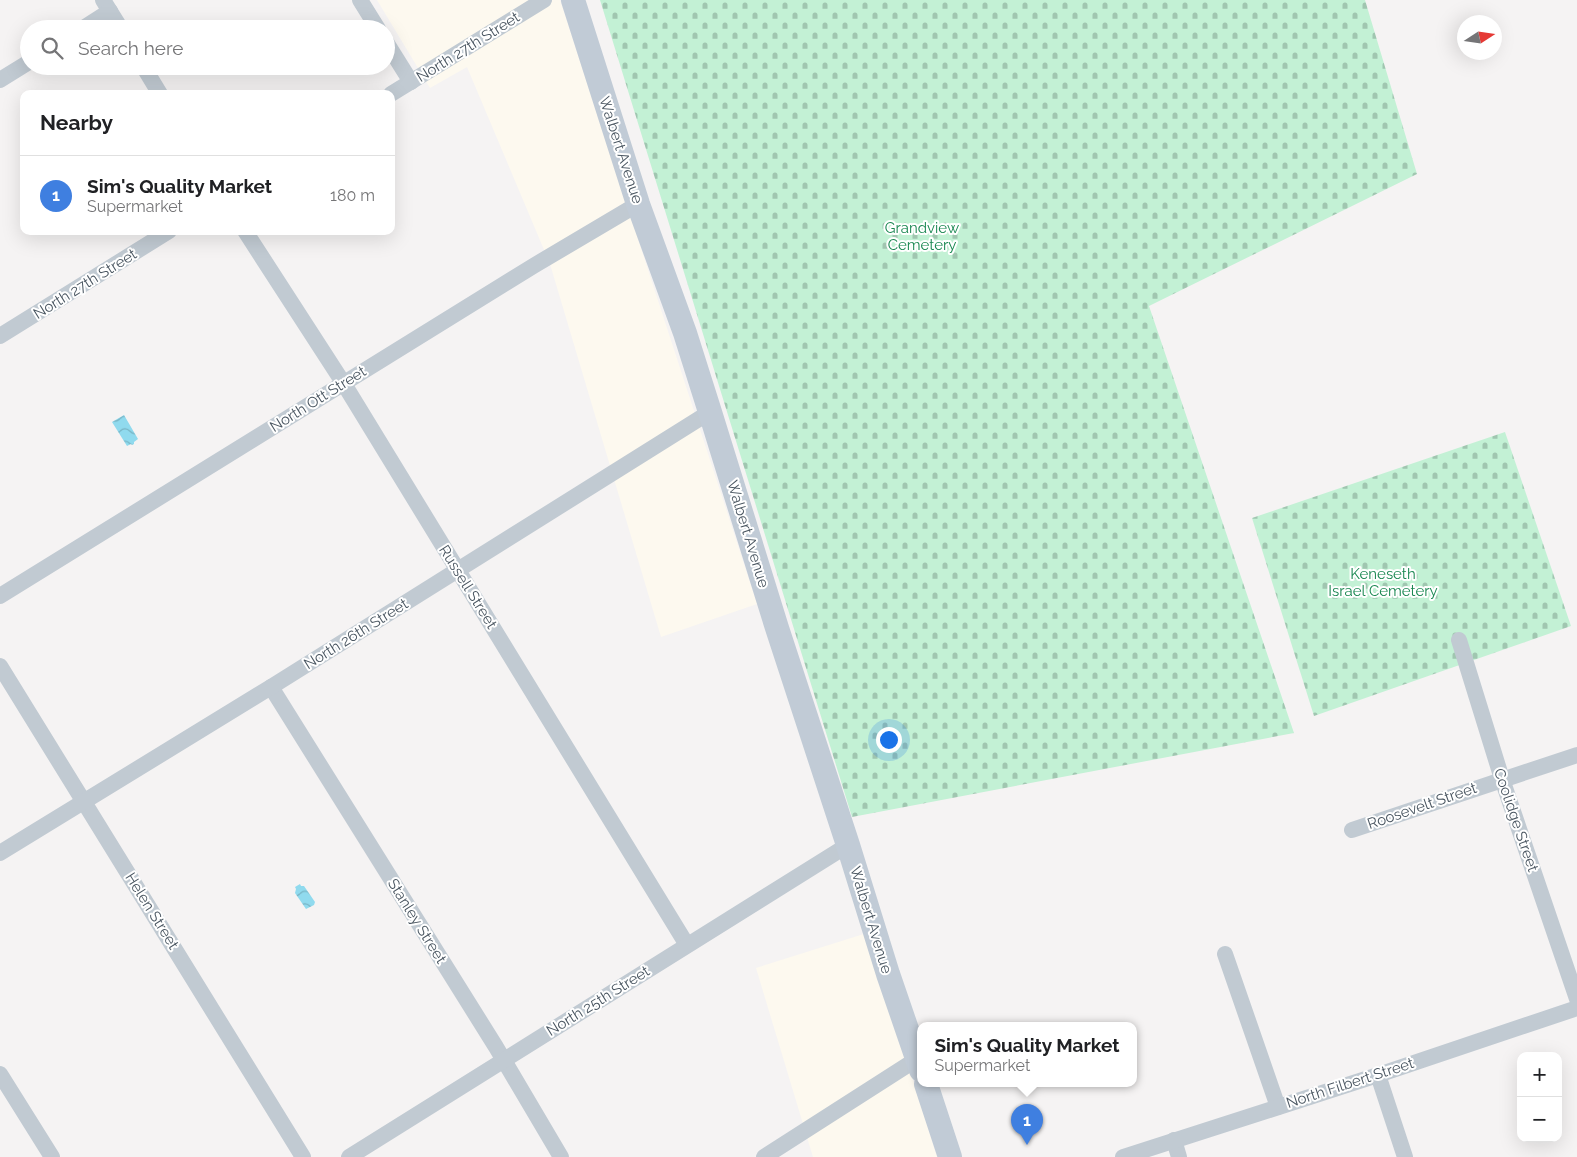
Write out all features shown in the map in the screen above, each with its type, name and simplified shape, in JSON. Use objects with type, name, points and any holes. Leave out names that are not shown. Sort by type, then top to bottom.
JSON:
[{"type":"main road","name":"Walbert Avenue","points":[[573,0],[638,204],[710,412],[776,628],[917,1058]]},
{"type":"main road","points":[[927,1087],[950,1157]]},
{"type":"street","points":[[360,0],[372,20]]},
{"type":"street","name":"North 27th Street","points":[[395,92],[544,0]]},
{"type":"street","points":[[92,20],[107,6],[116,20]]},
{"type":"street","points":[[395,56],[411,82]]},
{"type":"street","points":[[0,80],[20,68]]},
{"type":"street","points":[[149,75],[158,90]]},
{"type":"street","name":"North Ott Street","points":[[0,596],[535,265],[638,204]]},
{"type":"street","name":"North 27th Street","points":[[0,336],[164,235]]},
{"type":"street","name":"Russell Street","points":[[248,235],[344,384],[688,945]]},
{"type":"street","name":"North 26th Street","points":[[0,853],[271,687],[710,412]]},
{"type":"street","name":"Coolidge Street","points":[[1459,640],[1502,779],[1577,999]]},
{"type":"street","name":"Helen Street","points":[[0,666],[303,1157]]},
{"type":"street","name":"Stanley Street","points":[[271,687],[562,1157]]},
{"type":"street","name":"Roosevelt Street","points":[[1352,830],[1577,755]]},
{"type":"street","name":"North 25th Street","points":[[349,1157],[848,845]]},
{"type":"street","points":[[1225,954],[1278,1107]]},
{"type":"street","name":"North Filbert Street","points":[[1123,1157],[1378,1075],[1577,1008]]},
{"type":"street","points":[[764,1157],[917,1065]]},
{"type":"street","points":[[0,1074],[52,1157]]},
{"type":"street","points":[[1378,1075],[1404,1157]]},
{"type":"street","points":[[1174,1140],[1179,1157]]},
{"type":"shaded area","points":[[377,0],[560,0],[757,604],[661,637],[550,264],[467,67],[430,88],[395,30],[395,20],[389,20]]},
{"type":"shaded area","points":[[867,933],[937,1157],[813,1157],[756,968]]},
{"type":"green space","name":"Grandview Cemetery","points":[[600,0],[1365,0],[1417,174],[1149,306],[1294,733],[852,817]]},
{"type":"green space","name":"Keneseth Israel Cemetery","points":[[1505,432],[1571,626],[1314,716],[1252,518]]},
{"type":"water","points":[[124,415],[138,439],[134,444],[127,446],[112,422]]},
{"type":"water","points":[[300,884],[304,886],[315,902],[314,905],[306,909],[295,893],[295,887]]},
{"type":"place","name":"Sim's Quality Market","points":[[1027,1145]]}]
